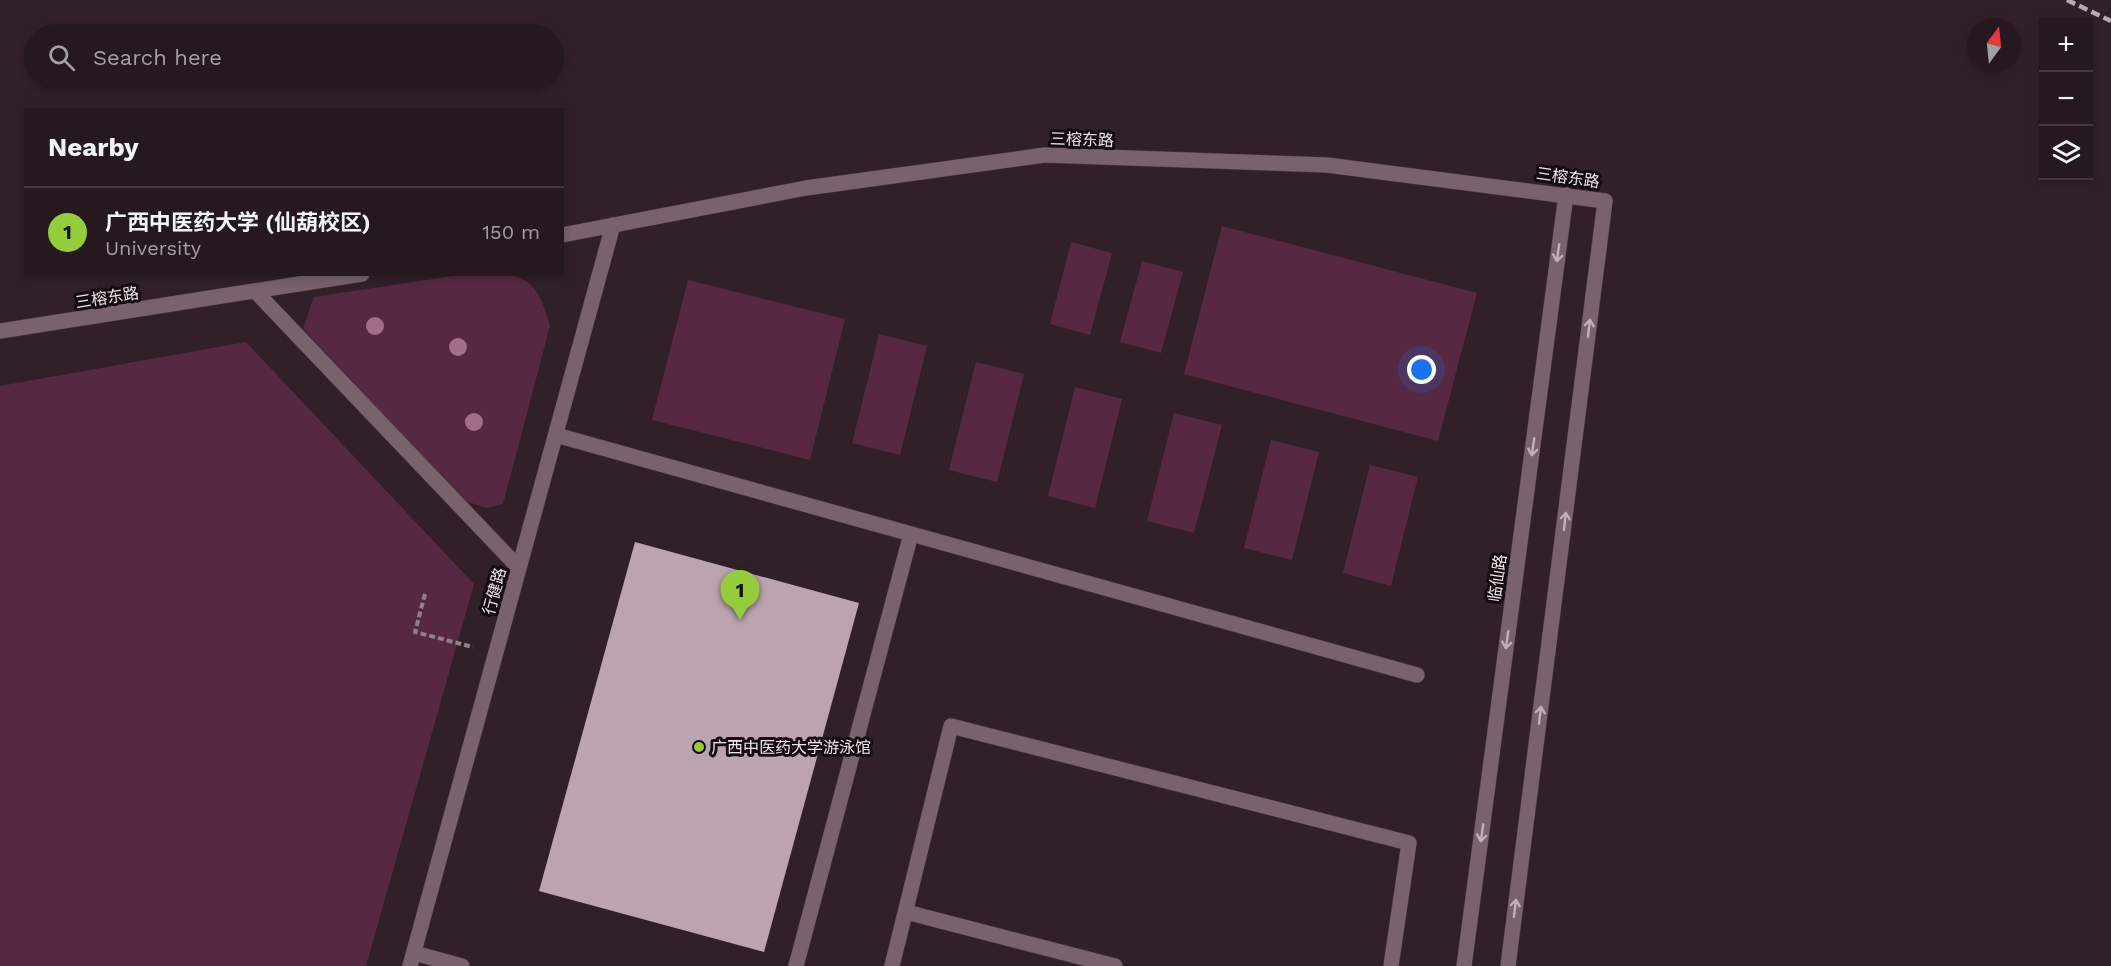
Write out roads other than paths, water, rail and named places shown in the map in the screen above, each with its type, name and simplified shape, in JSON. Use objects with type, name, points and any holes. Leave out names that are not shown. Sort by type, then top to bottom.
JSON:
[{"type":"street","name":"三榕东路","points":[[564,235],[806,188],[1045,155],[1327,165],[1605,201],[1508,966]]},
{"type":"street","name":"临仙路","points":[[1464,966],[1566,195]]},
{"type":"street","name":"行健路","points":[[412,959],[613,225]]},
{"type":"street","name":"三榕东路","points":[[0,331],[350,276]]},
{"type":"street","points":[[256,292],[519,568]]},
{"type":"street","points":[[556,435],[1417,675]]},
{"type":"street","points":[[796,966],[911,534]]},
{"type":"street","points":[[892,966],[951,726],[1409,843],[1391,966]]},
{"type":"street","points":[[906,912],[1115,966]]},
{"type":"street","points":[[412,959],[462,966]]},
{"type":"railway","points":[[2067,0],[2111,21]]},
{"type":"place","name":"广西中医药大学 (仙葫校区)","points":[[740,620]]},
{"type":"place","name":"广西中医药大学游泳馆","points":[[699,747]]}]
